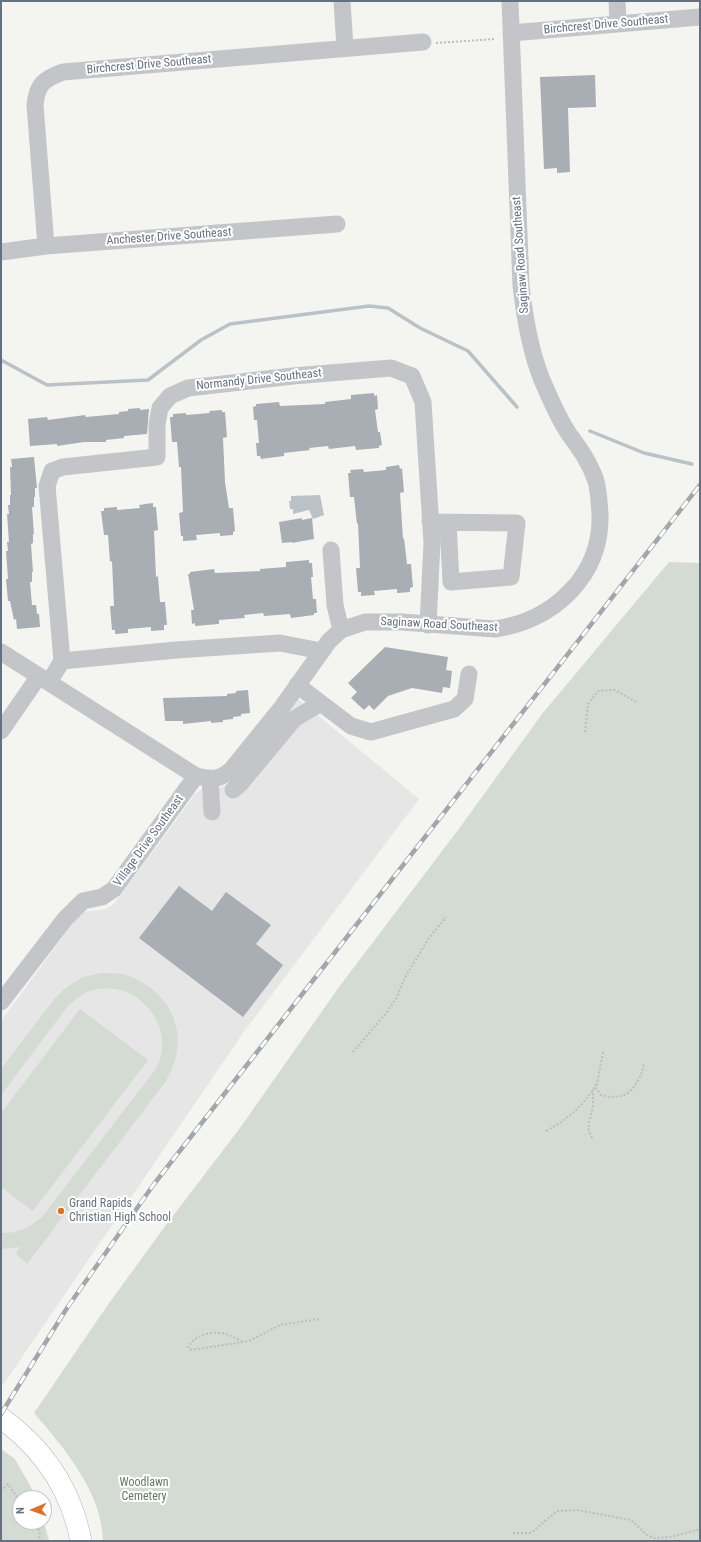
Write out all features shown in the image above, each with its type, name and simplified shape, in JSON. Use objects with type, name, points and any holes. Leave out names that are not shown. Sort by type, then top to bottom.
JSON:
[{"type":"main road","points":[[1,1418],[29,1441],[47,1461],[69,1498],[81,1541]]},
{"type":"street","points":[[342,1],[345,48]]},
{"type":"street","name":"Saginaw Road Southeast","points":[[203,777],[222,778],[231,770],[297,685],[321,651],[341,630],[365,622],[402,622],[494,629],[520,624],[540,615],[566,598],[586,573],[598,542],[600,527],[599,496],[592,470],[557,412],[534,357],[527,328],[521,286],[510,1]]},
{"type":"street","points":[[617,1],[618,24]]},
{"type":"street","name":"Birchcrest Drive Southeast","points":[[511,33],[700,17]]},
{"type":"street","name":"Birchcrest Drive Southeast","points":[[46,246],[35,105],[36,92],[50,77],[63,72],[423,42]]},
{"type":"street","name":"Anchester Drive Southeast","points":[[1,252],[46,246],[337,224]]},
{"type":"street","name":"Normandy Drive Southeast","points":[[62,661],[47,486],[52,471],[64,467],[158,457],[158,424],[160,408],[170,396],[188,388],[293,376],[392,368],[412,376],[423,402],[432,543],[428,625]]},
{"type":"street","points":[[430,522],[448,522],[517,523],[511,577],[451,582],[448,522]]},
{"type":"street","points":[[331,550],[335,605],[341,630]]},
{"type":"street","points":[[1,731],[44,679],[62,661],[176,650],[280,643],[321,651]]},
{"type":"street","points":[[4,660],[44,679],[203,777],[212,812]]},
{"type":"street","points":[[297,685],[350,726],[371,732],[454,709],[465,699],[469,674]]},
{"type":"street","points":[[234,790],[294,720],[320,703]]},
{"type":"street","name":"Village Drive Southeast","points":[[1,1002],[65,919],[78,905],[83,901],[102,897],[114,889],[203,777]]},
{"type":"path","points":[[423,42],[430,44],[495,39]]},
{"type":"path","points":[[585,732],[588,704],[598,691],[615,690],[636,702]]},
{"type":"path","points":[[354,1052],[387,1012],[397,997],[404,979],[429,938],[446,917]]},
{"type":"path","points":[[546,1131],[570,1116],[582,1105],[596,1085],[603,1052]]},
{"type":"path","points":[[596,1085],[596,1088],[601,1095],[614,1097],[625,1095],[643,1075],[644,1063]]},
{"type":"path","points":[[592,1138],[588,1128],[593,1106],[593,1089]]},
{"type":"path","points":[[242,1342],[232,1337],[210,1332],[198,1336],[188,1347],[191,1350],[202,1349],[242,1342],[257,1338],[280,1324],[319,1319]]},
{"type":"path","points":[[1,1491],[8,1484],[12,1490]]},
{"type":"path","points":[[513,1533],[532,1533],[557,1511],[577,1510],[632,1520],[647,1535],[654,1538],[672,1536],[700,1529]]},
{"type":"path","points":[[39,1530],[40,1541]]},
{"type":"shaded area","points":[[320,495],[324,515],[313,519],[309,510],[293,514],[293,509],[290,509],[289,501],[291,501],[291,496]]},
{"type":"shaded area","name":"Grand Rapids Christian High School","points":[[298,699],[419,799],[243,1033],[1,1388],[1,1021],[75,920],[84,912],[106,909],[114,904],[196,793],[200,790],[218,788],[235,781]]},
{"type":"green space","name":"Woodlawn Cemetery","points":[[669,562],[700,563],[700,1541],[103,1541],[101,1523],[89,1488],[69,1456],[34,1413],[107,1306],[166,1225],[240,1128],[339,987],[461,826],[542,714]]},
{"type":"green space","points":[[101,973],[122,974],[134,978],[146,984],[164,1001],[171,1012],[175,1023],[177,1036],[176,1058],[166,1081],[27,1264],[16,1254],[20,1247],[1,1249],[1,1233],[18,1231],[33,1224],[42,1217],[156,1068],[160,1059],[162,1043],[160,1028],[154,1015],[144,1003],[132,995],[118,989],[103,988],[81,995],[67,1007],[1,1095],[1,1069],[55,998],[67,987],[83,977]]},
{"type":"green space","points":[[80,1009],[148,1060],[33,1211],[1,1187],[1,1113]]},
{"type":"green space","points":[[1,1449],[15,1459],[32,1490],[12,1490],[12,1530],[46,1530],[49,1541],[1,1541]]},
{"type":"building","points":[[595,75],[596,107],[568,108],[570,172],[557,173],[557,168],[544,169],[540,77]]},
{"type":"building","points":[[374,393],[374,396],[377,395],[378,409],[375,410],[378,432],[380,432],[382,445],[379,446],[379,448],[356,450],[355,446],[329,449],[328,446],[284,453],[284,456],[261,459],[260,456],[257,456],[256,443],[259,443],[257,420],[254,420],[253,407],[256,406],[256,404],[279,402],[280,406],[325,404],[325,402],[351,399],[351,395]]},
{"type":"building","points":[[140,408],[140,410],[149,409],[147,434],[124,436],[124,438],[106,440],[106,442],[84,442],[57,446],[57,444],[30,446],[28,419],[47,417],[48,420],[85,415],[86,417],[119,414],[119,412],[128,411],[128,409]]},
{"type":"building","points":[[222,410],[222,412],[225,412],[227,437],[223,438],[225,482],[229,508],[233,508],[235,531],[233,532],[233,535],[220,536],[220,533],[196,535],[197,540],[183,541],[183,536],[181,536],[179,513],[183,512],[181,467],[179,467],[177,442],[172,442],[170,417],[173,417],[173,414],[186,413],[186,415],[210,413],[209,411]]},
{"type":"building","points":[[34,457],[37,488],[35,488],[34,507],[32,507],[34,534],[33,543],[31,544],[33,572],[32,582],[30,582],[32,605],[36,605],[37,614],[39,614],[40,627],[17,629],[16,619],[14,620],[10,601],[8,601],[6,579],[8,579],[6,551],[8,551],[7,542],[9,542],[7,514],[9,514],[8,505],[10,505],[11,495],[10,467],[12,467],[11,459]]},
{"type":"building","points":[[399,465],[400,469],[402,468],[404,492],[400,493],[403,539],[404,538],[407,564],[411,564],[413,587],[410,588],[410,592],[397,593],[397,589],[374,591],[375,595],[361,596],[361,592],[358,592],[356,568],[360,568],[358,523],[357,524],[354,497],[350,497],[348,473],[351,473],[350,470],[363,469],[364,472],[386,470],[386,467]]},
{"type":"building","points":[[153,503],[153,507],[156,507],[158,530],[154,531],[156,577],[158,576],[160,602],[165,602],[167,625],[164,625],[164,630],[151,631],[151,627],[128,629],[128,633],[115,634],[115,630],[112,630],[110,606],[114,606],[112,561],[110,562],[108,535],[104,535],[101,511],[104,511],[104,508],[117,507],[117,510],[140,508],[139,505]]},
{"type":"building","points":[[302,518],[302,520],[312,518],[314,539],[292,543],[282,543],[279,522]]},
{"type":"building","points":[[309,560],[309,563],[312,563],[313,577],[311,577],[313,599],[316,599],[317,613],[314,613],[314,615],[291,618],[290,614],[264,616],[263,613],[244,615],[245,618],[219,620],[219,624],[195,626],[195,623],[192,624],[191,610],[194,610],[188,574],[190,574],[190,572],[214,569],[215,573],[260,571],[260,569],[286,567],[286,562]]},
{"type":"building","points":[[385,647],[448,657],[446,670],[452,671],[450,688],[443,687],[442,693],[412,688],[388,696],[374,710],[369,705],[364,710],[351,698],[357,692],[348,683]]},
{"type":"building","points":[[248,690],[250,713],[241,714],[241,716],[233,717],[233,719],[223,720],[223,722],[211,723],[211,721],[183,724],[183,721],[165,721],[163,698],[227,696],[227,694],[236,693],[236,691]]},
{"type":"building","points":[[179,886],[212,911],[226,892],[271,925],[256,944],[283,965],[243,1017],[139,938]]},
{"type":"waterway","points":[[1,360],[47,385],[148,380],[201,340],[230,324],[369,306],[388,308],[420,328],[468,351],[517,407]]},
{"type":"waterway","points":[[590,431],[644,453],[692,464]]},
{"type":"railway","points":[[1,1414],[67,1308],[154,1184],[700,485]]},
{"type":"place","name":"Grand Rapids Christian High School","points":[[61,1211]]}]
